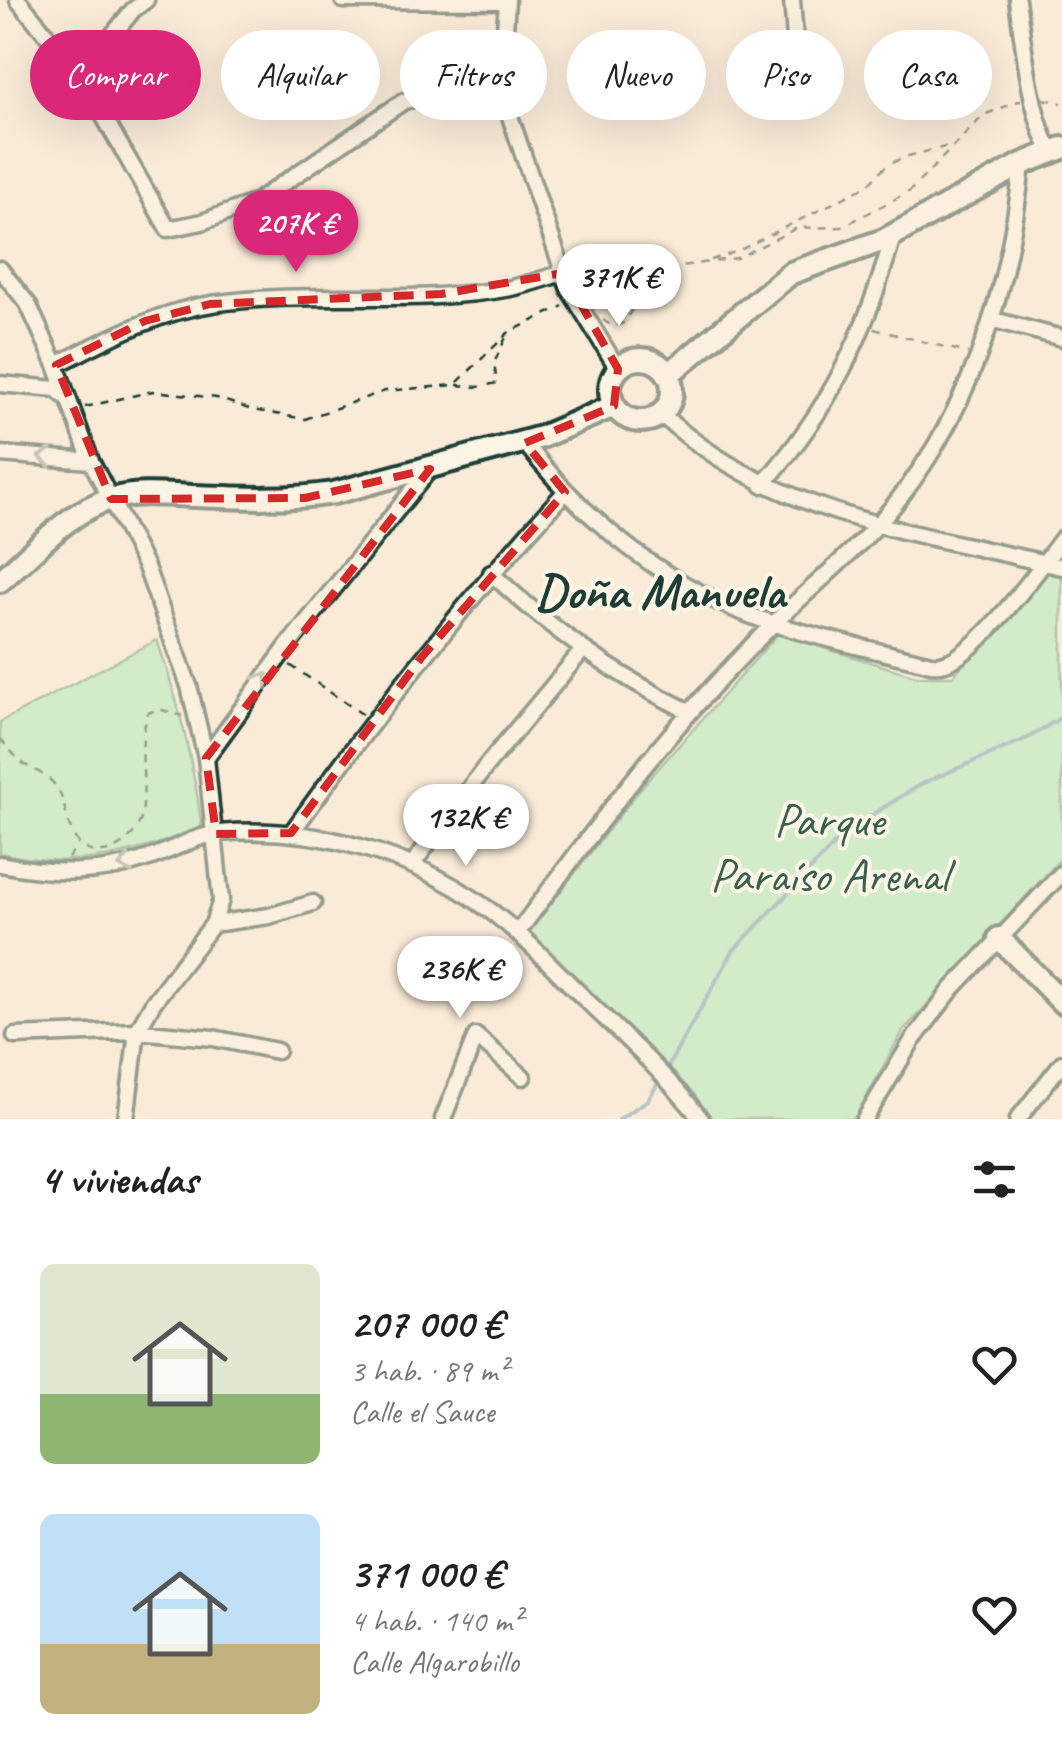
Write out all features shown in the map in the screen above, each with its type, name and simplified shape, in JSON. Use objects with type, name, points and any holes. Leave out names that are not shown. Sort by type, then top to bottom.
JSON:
[{"type":"street","points":[[18,0],[43,30]]},
{"type":"street","points":[[116,30],[146,0]]},
{"type":"street","points":[[343,0],[507,1],[505,30]]},
{"type":"street","points":[[792,0],[794,30]]},
{"type":"street","points":[[669,374],[791,273],[893,236],[1022,164],[1057,150],[1035,120],[1017,0]]},
{"type":"street","points":[[106,120],[168,229],[202,222],[256,202],[400,103]]},
{"type":"street","points":[[511,120],[563,273],[618,368]]},
{"type":"street","points":[[517,933],[690,712],[878,524],[918,473],[951,418],[994,320],[1016,224],[1022,164]]},
{"type":"street","points":[[762,486],[794,450],[846,368],[893,236]]},
{"type":"street","points":[[0,269],[28,304],[56,365],[91,461],[146,568],[171,630],[206,758],[221,900],[213,924],[153,1004],[137,1032],[126,1119]]},
{"type":"street","points":[[56,365],[145,321],[210,304],[510,288],[563,273]]},
{"type":"street","points":[[994,320],[1062,338]]},
{"type":"street","points":[[649,360],[669,374],[672,394],[661,414],[652,420],[631,420],[614,406],[611,380],[627,362],[649,360]]},
{"type":"street","points":[[0,384],[56,389],[67,397]]},
{"type":"street","points":[[0,582],[67,524],[110,498],[164,494],[304,498],[364,488],[524,442],[614,406]]},
{"type":"street","points":[[661,414],[681,432],[762,486],[818,508],[1062,567]]},
{"type":"street","points":[[524,442],[566,492],[602,526],[655,566],[727,606],[774,624],[931,664],[946,663],[976,640],[1062,539]]},
{"type":"street","points":[[0,454],[91,461]]},
{"type":"street","points":[[206,758],[279,657],[430,469]]},
{"type":"street","points":[[292,833],[372,720],[491,573],[566,492]]},
{"type":"street","points":[[491,573],[582,651],[634,684],[690,712]]},
{"type":"street","points":[[412,866],[478,776],[582,651]]},
{"type":"street","points":[[0,864],[58,872],[95,871],[143,861],[216,834],[292,833],[374,851],[450,884],[517,933],[646,1057],[701,1119]]},
{"type":"street","points":[[865,1119],[912,1041],[952,989],[1062,873]]},
{"type":"street","points":[[213,924],[269,916],[313,903]]},
{"type":"street","points":[[998,938],[1062,1002]]},
{"type":"street","points":[[15,1036],[137,1032],[213,1038],[277,1052]]},
{"type":"street","points":[[444,1119],[476,1036],[522,1077]]},
{"type":"street","points":[[1018,1119],[1062,1064]]},
{"type":"path","points":[[455,385],[508,333],[561,305],[592,312],[613,328],[623,323],[660,269],[737,258],[797,228],[842,226],[910,191],[984,115],[1034,98],[1062,102]]},
{"type":"path","points":[[700,263],[738,251],[867,186],[886,166],[904,157],[952,145]]},
{"type":"path","points":[[863,326],[979,356]]},
{"type":"path","points":[[67,397],[81,408],[153,391],[217,398],[252,410],[305,419],[385,391],[497,383],[494,363],[508,333]]},
{"type":"path","points":[[279,657],[372,720]]},
{"type":"path","points":[[0,739],[22,762],[55,785],[78,843],[90,850],[110,850],[138,828],[143,810],[140,770],[148,713],[159,708],[198,722]]},
{"type":"path","points":[[58,872],[78,843]]},
{"type":"highlighted area","points":[[563,273],[618,369],[614,406],[525,443],[565,492],[421,658],[291,833],[216,834],[206,758],[430,469],[305,498],[111,499],[56,365],[145,321],[210,304],[441,294]]},
{"type":"green space","name":"Parque Paraíso Arenal","points":[[1062,551],[1062,857],[903,1031],[854,1119],[709,1119],[694,1094],[529,932],[640,789],[778,634],[916,676],[953,676]]},
{"type":"green space","points":[[157,640],[184,732],[202,827],[153,845],[103,857],[52,860],[0,853],[0,722]]},
{"type":"waterway","points":[[666,1070],[733,951],[848,830],[921,784],[1028,738],[1062,717]]},
{"type":"waterway","points":[[619,1119],[648,1100],[661,1078]]},
{"type":"district","name":"Doña Manuela","points":[[660,590]]}]
